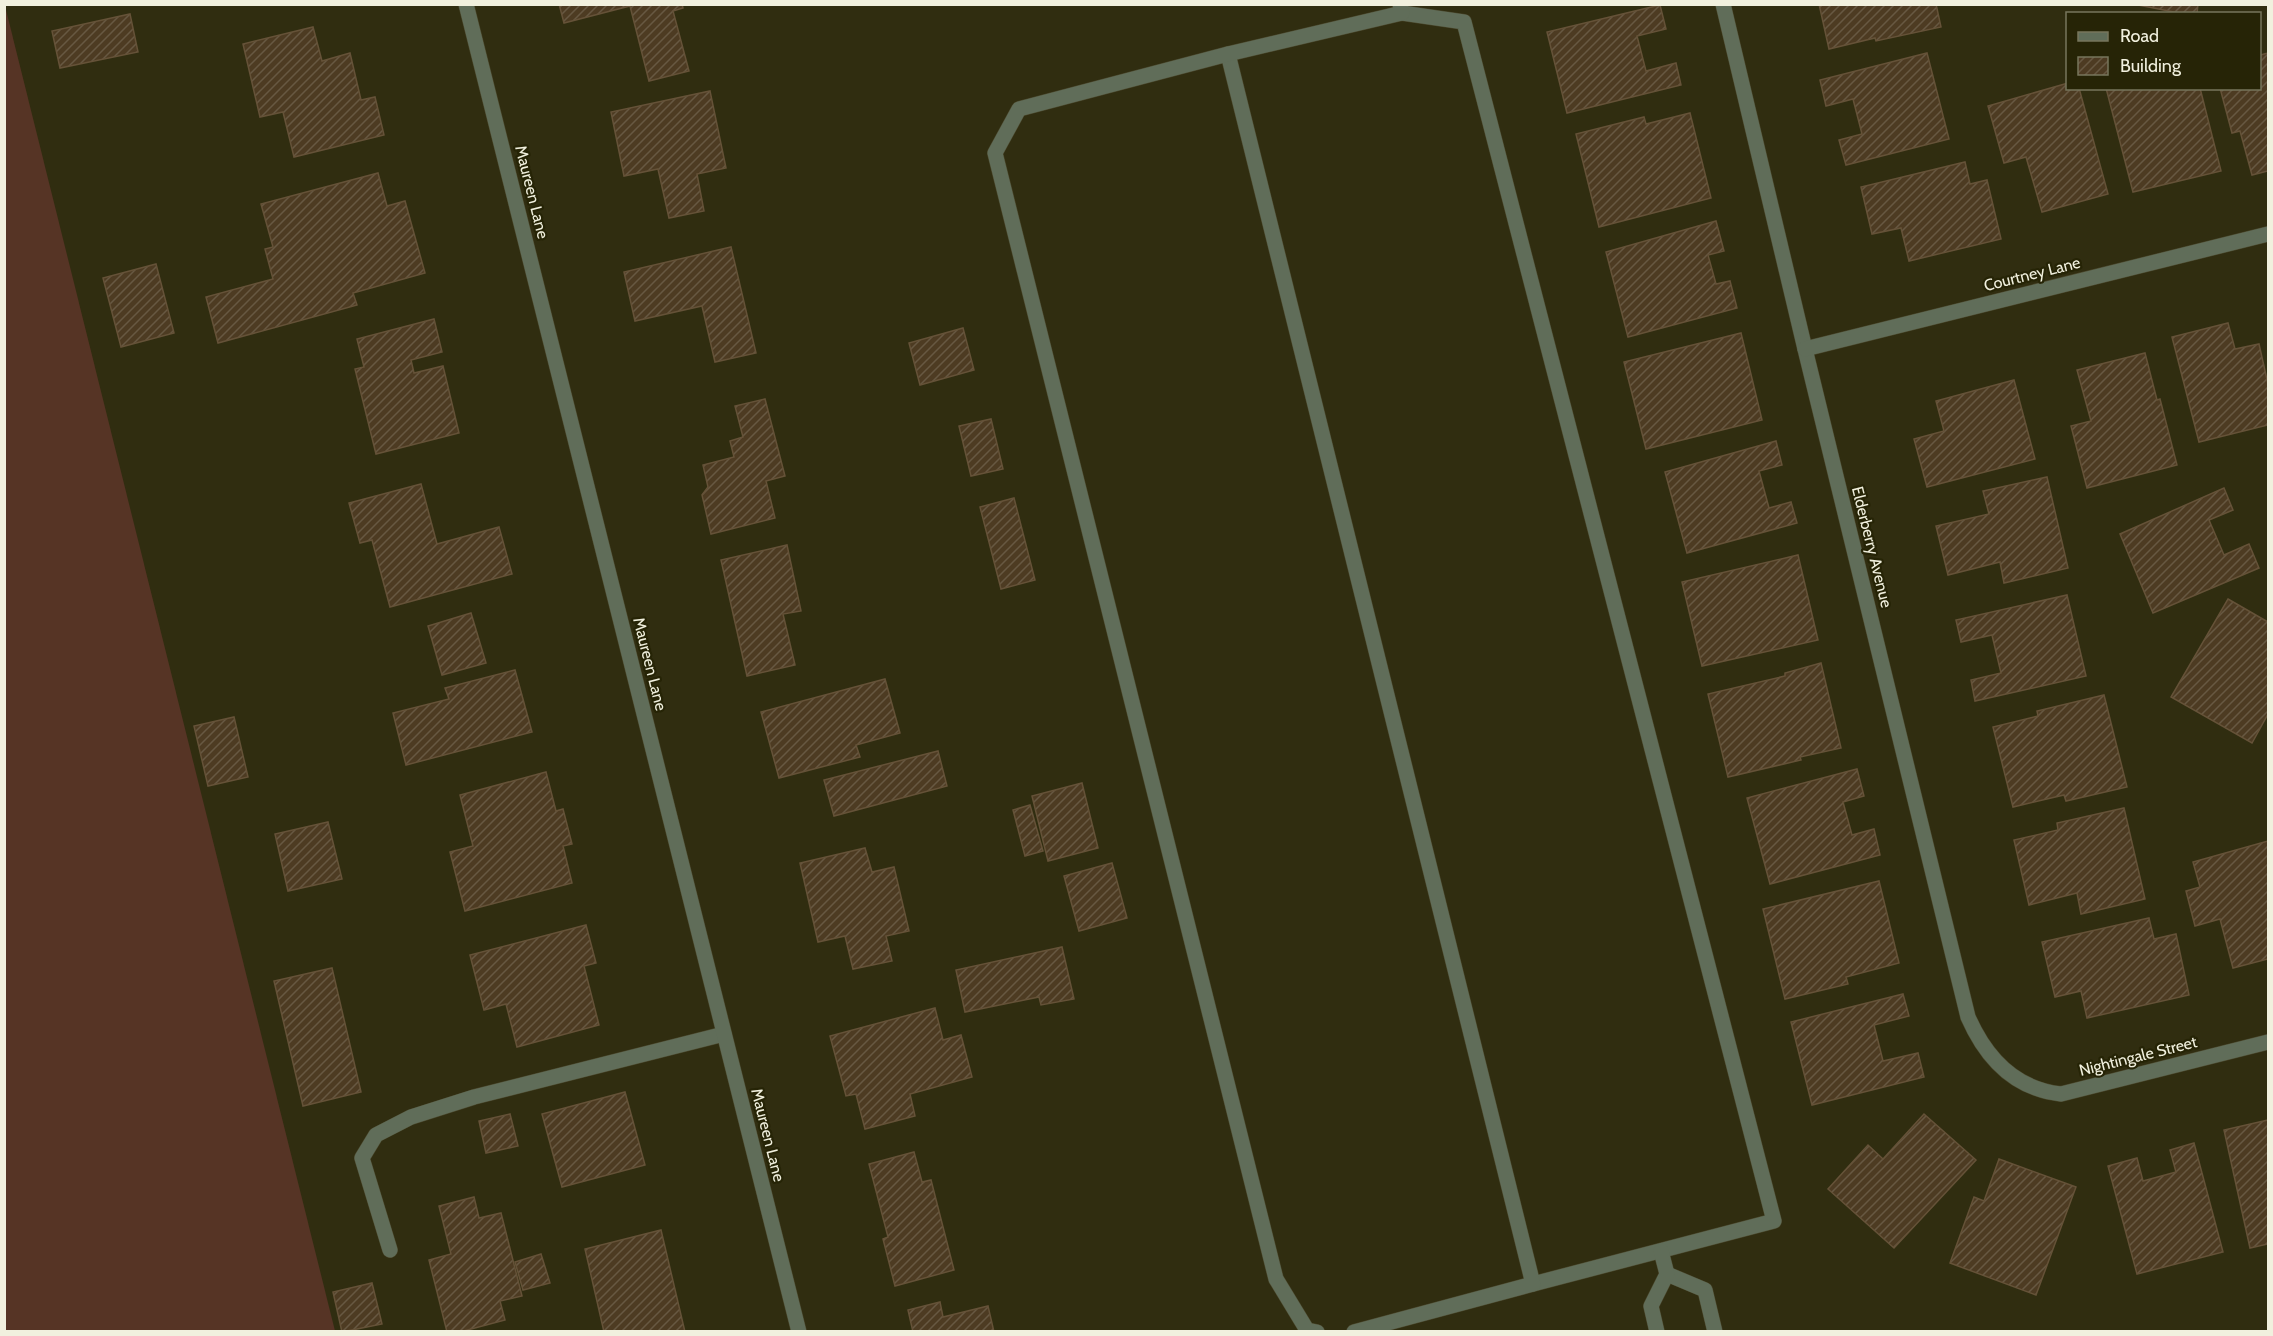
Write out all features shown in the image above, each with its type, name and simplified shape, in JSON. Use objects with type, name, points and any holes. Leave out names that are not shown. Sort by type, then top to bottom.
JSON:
[{"type":"street","name":"Maureen Lane","points":[[466,4],[799,1332]]},
{"type":"street","name":"Elderberry Avenue","points":[[1723,4],[1968,1017],[1976,1035],[1996,1061],[2019,1080]]},
{"type":"street","points":[[1317,1332],[1307,1330],[1276,1279],[995,153],[1019,109],[1401,9],[1464,22],[1774,1221],[1354,1332]]},
{"type":"street","points":[[1228,54],[1533,1284]]},
{"type":"street","name":"Courtney Lane","points":[[1805,349],[2268,234]]},
{"type":"street","points":[[390,1250],[362,1158],[376,1135],[411,1118],[474,1097],[724,1034]]},
{"type":"street","name":"Nightingale Street","points":[[2019,1080],[2045,1092],[2061,1094],[2268,1042]]},
{"type":"street","points":[[1657,1332],[1651,1306],[1667,1275],[1661,1251]]},
{"type":"street","points":[[1667,1275],[1705,1290],[1715,1332]]},
{"type":"shaded area","points":[[5,6],[335,1331],[5,1331]]},
{"type":"building","points":[[559,4],[682,4],[683,8],[673,11],[689,71],[649,81],[630,6],[564,23]]},
{"type":"building","points":[[1819,4],[1936,4],[1941,27],[1876,41],[1875,38],[1829,49]]},
{"type":"building","points":[[2133,4],[2198,4],[2197,12],[2174,12]]},
{"type":"building","points":[[1660,5],[1666,29],[1637,36],[1646,71],[1676,63],[1681,85],[1567,113],[1547,32]]},
{"type":"building","points":[[130,14],[138,52],[60,68],[52,31]]},
{"type":"building","points":[[313,27],[322,61],[350,53],[361,100],[375,97],[384,135],[294,157],[283,112],[260,117],[243,44]]},
{"type":"building","points":[[1927,53],[1949,139],[1846,165],[1839,140],[1862,134],[1853,99],[1826,106],[1820,80]]},
{"type":"building","points":[[2268,53],[2268,171],[2252,175],[2240,131],[2232,133],[2221,90],[2261,90],[2261,55]]},
{"type":"building","points":[[2066,84],[2066,90],[2080,90],[2108,194],[2042,212],[2026,157],[2004,163],[1988,106]]},
{"type":"building","points":[[2107,90],[2201,90],[2221,171],[2133,192]]},
{"type":"building","points":[[710,91],[726,168],[697,174],[704,211],[669,218],[658,169],[624,176],[611,112]]},
{"type":"building","points":[[1690,113],[1711,198],[1599,227],[1576,134],[1644,117],[1646,124]]},
{"type":"building","points":[[1965,162],[1970,184],[1987,180],[2001,239],[1909,261],[1901,228],[1872,234],[1861,187]]},
{"type":"building","points":[[378,173],[387,206],[405,201],[425,273],[353,293],[357,305],[218,343],[206,297],[273,279],[265,249],[273,247],[261,204]]},
{"type":"building","points":[[1716,221],[1724,251],[1708,255],[1716,284],[1730,281],[1737,308],[1628,337],[1606,252]]},
{"type":"building","points":[[731,247],[756,353],[715,362],[702,306],[635,321],[624,272]]},
{"type":"building","points":[[156,264],[174,333],[121,347],[103,278]]},
{"type":"building","points":[[434,319],[442,352],[411,360],[414,373],[443,366],[459,433],[376,454],[355,369],[364,367],[357,339]]},
{"type":"building","points":[[2228,323],[2235,349],[2259,344],[2268,384],[2268,425],[2199,442],[2172,337]]},
{"type":"building","points":[[963,328],[974,370],[920,385],[909,343]]},
{"type":"building","points":[[1741,333],[1762,420],[1646,449],[1624,362]]},
{"type":"building","points":[[2145,353],[2177,465],[2087,488],[2071,426],[2091,421],[2077,370]]},
{"type":"building","points":[[2014,380],[2035,459],[1927,487],[1914,439],[1944,431],[1936,401]]},
{"type":"building","points":[[765,399],[785,476],[766,481],[775,518],[711,534],[702,495],[708,487],[703,465],[734,457],[730,441],[743,437],[735,406]]},
{"type":"building","points":[[991,419],[1003,469],[971,476],[959,426]]},
{"type":"building","points":[[1776,441],[1782,465],[1759,471],[1769,508],[1791,502],[1797,523],[1687,553],[1665,472]]},
{"type":"building","points":[[2047,477],[2068,568],[2004,583],[2000,562],[1948,575],[1936,526],[1989,514],[1983,491]]},
{"type":"building","points":[[421,484],[437,544],[499,527],[512,574],[390,607],[372,540],[360,543],[349,503]]},
{"type":"building","points":[[2224,488],[2233,510],[2209,520],[2224,555],[2249,544],[2259,568],[2153,613],[2120,534]]},
{"type":"building","points":[[1014,498],[1035,580],[1001,589],[980,507]]},
{"type":"building","points":[[787,545],[801,611],[783,614],[795,665],[747,676],[721,560]]},
{"type":"building","points":[[1798,555],[1818,640],[1702,666],[1682,582]]},
{"type":"building","points":[[2067,595],[2086,676],[1975,701],[1971,680],[2001,673],[1992,635],[1961,642],[1956,620]]},
{"type":"building","points":[[2228,599],[2268,622],[2268,714],[2252,743],[2171,697]]},
{"type":"building","points":[[471,613],[486,663],[442,675],[428,626]]},
{"type":"building","points":[[1821,663],[1841,748],[1728,777],[1708,694],[1785,676],[1785,673]]},
{"type":"building","points":[[515,670],[532,732],[406,765],[393,713],[449,699],[445,688]]},
{"type":"building","points":[[885,679],[900,733],[856,745],[860,757],[779,778],[761,712]]},
{"type":"building","points":[[2104,695],[2127,787],[2066,801],[2064,795],[2013,807],[1993,727],[2038,716],[2037,711]]},
{"type":"building","points":[[234,717],[248,777],[208,786],[194,726]]},
{"type":"building","points":[[938,751],[947,786],[834,816],[824,780]]},
{"type":"building","points":[[1857,769],[1864,796],[1843,802],[1852,835],[1874,829],[1880,855],[1770,884],[1747,798]]},
{"type":"building","points":[[546,772],[556,811],[563,809],[572,844],[563,846],[572,883],[465,911],[450,852],[473,846],[460,795]]},
{"type":"building","points":[[1082,783],[1098,848],[1048,861],[1032,796]]},
{"type":"building","points":[[1030,805],[1043,851],[1025,856],[1013,810]]},
{"type":"building","points":[[2124,808],[2145,899],[2081,914],[2077,893],[2029,905],[2014,840],[2058,830],[2057,823]]},
{"type":"building","points":[[328,822],[342,879],[288,891],[275,834]]},
{"type":"building","points":[[2268,841],[2268,959],[2233,968],[2220,919],[2195,926],[2186,891],[2200,887],[2193,862]]},
{"type":"building","points":[[865,848],[872,872],[894,867],[909,931],[886,936],[892,961],[853,969],[845,936],[818,942],[800,863]]},
{"type":"building","points":[[1112,863],[1127,918],[1079,931],[1064,876]]},
{"type":"building","points":[[1879,881],[1899,963],[1846,977],[1848,984],[1785,999],[1763,909]]},
{"type":"building","points":[[2149,918],[2154,939],[2176,934],[2189,995],[2087,1018],[2081,991],[2055,997],[2042,942]]},
{"type":"building","points":[[586,925],[596,963],[584,966],[599,1025],[517,1047],[506,1004],[484,1010],[470,955]]},
{"type":"building","points":[[1062,947],[1074,999],[1041,1005],[1039,997],[965,1012],[956,970]]},
{"type":"building","points":[[332,968],[361,1092],[303,1106],[274,981]]},
{"type":"building","points":[[1903,994],[1909,1016],[1874,1025],[1883,1061],[1918,1053],[1924,1077],[1812,1105],[1791,1022]]},
{"type":"building","points":[[935,1008],[943,1040],[961,1035],[972,1077],[910,1094],[915,1116],[865,1129],[856,1094],[846,1096],[830,1036]]},
{"type":"building","points":[[625,1092],[645,1165],[562,1187],[542,1114]]},
{"type":"building","points":[[510,1114],[518,1146],[486,1153],[479,1121]]},
{"type":"building","points":[[1924,1114],[1976,1160],[1894,1248],[1828,1189],[1868,1145],[1883,1159]]},
{"type":"building","points":[[2268,1120],[2268,1244],[2250,1248],[2224,1130]]},
{"type":"building","points":[[2194,1143],[2223,1252],[2137,1274],[2108,1166],[2137,1158],[2143,1181],[2176,1172],[2170,1150]]},
{"type":"building","points":[[914,1152],[922,1182],[931,1180],[954,1270],[895,1286],[883,1239],[888,1237],[869,1164]]},
{"type":"building","points":[[1999,1159],[2076,1187],[2036,1295],[1950,1263],[1974,1197],[1984,1201]]},
{"type":"building","points":[[474,1197],[479,1218],[501,1213],[522,1296],[500,1301],[505,1320],[460,1332],[447,1332],[429,1260],[451,1254],[439,1206]]},
{"type":"building","points":[[661,1230],[685,1332],[604,1332],[585,1249]]},
{"type":"building","points":[[541,1254],[550,1283],[523,1290],[515,1262]]},
{"type":"building","points":[[372,1283],[382,1324],[342,1332],[333,1292]]},
{"type":"building","points":[[940,1302],[943,1317],[988,1306],[994,1332],[913,1332],[908,1310]]}]
